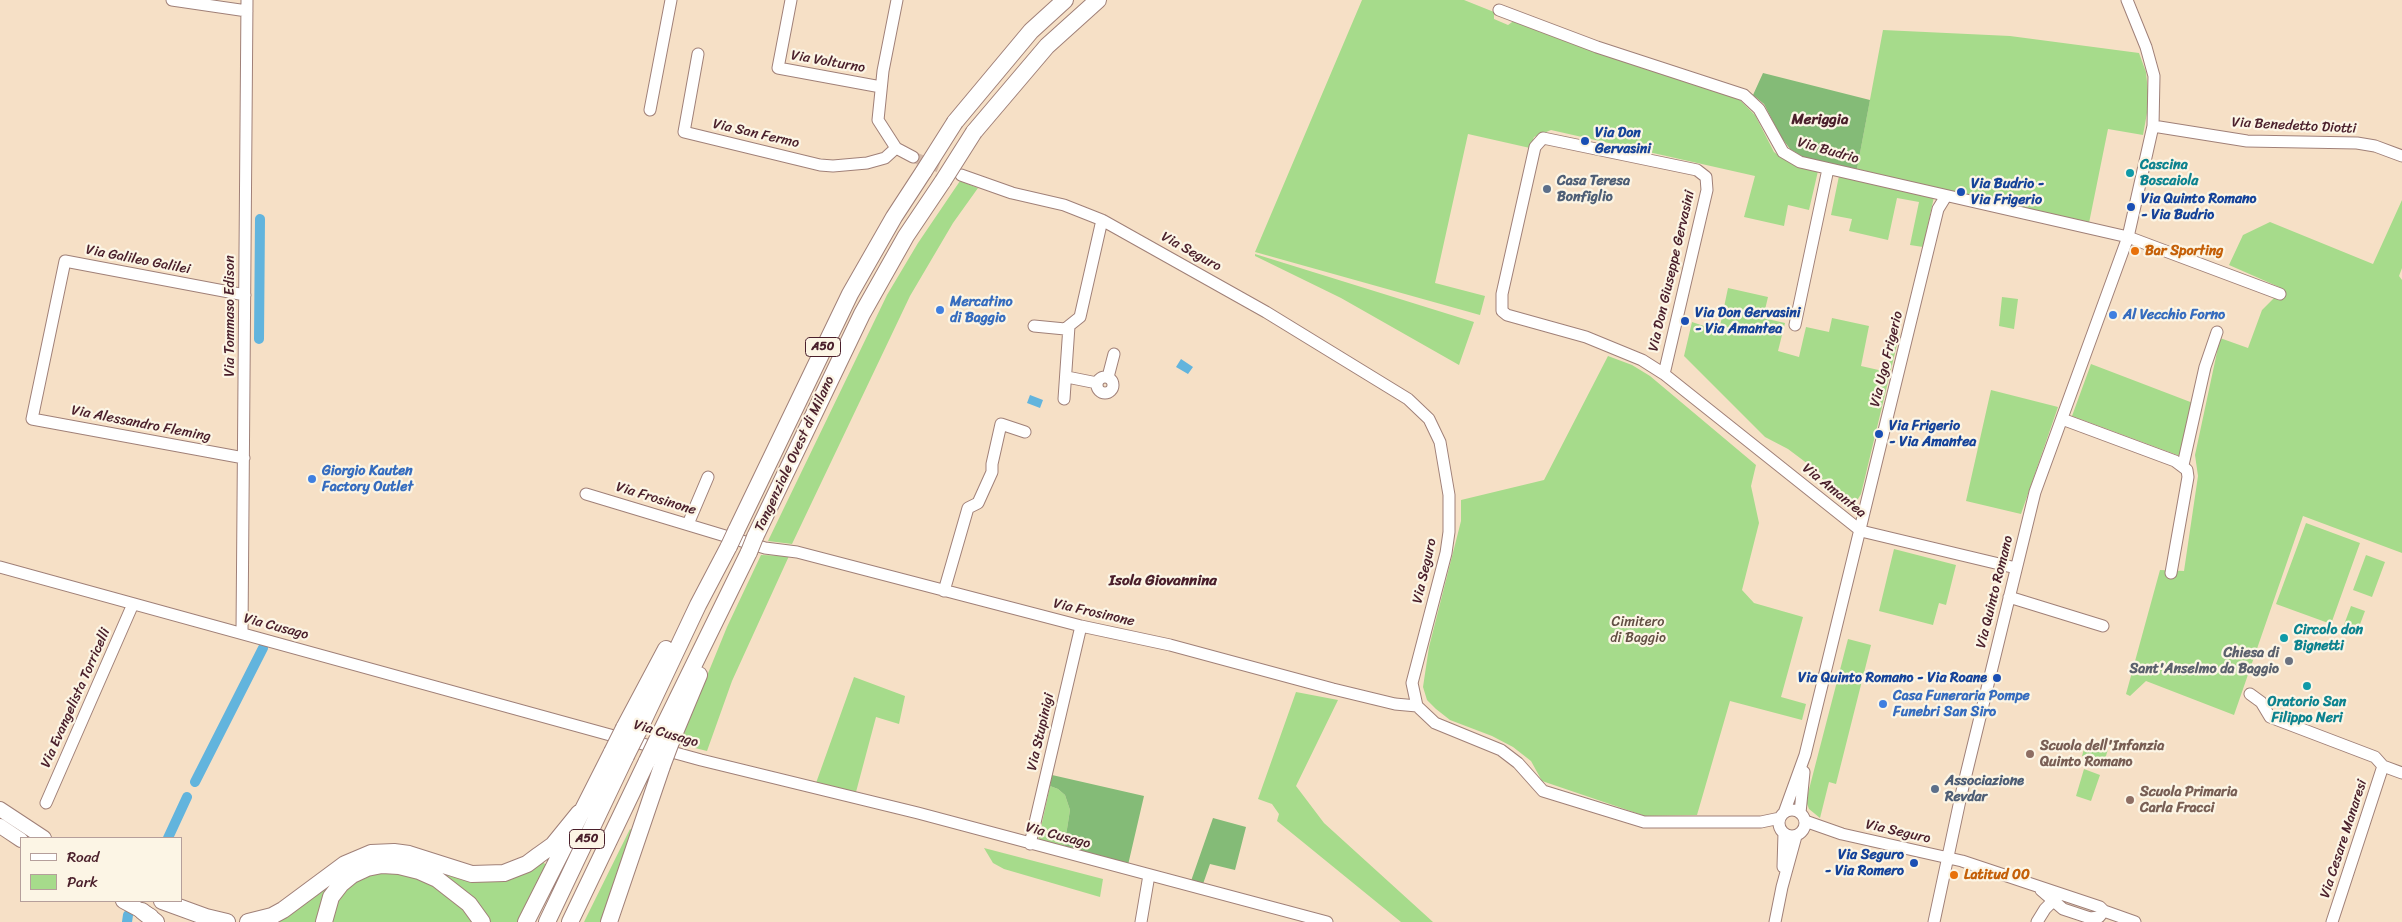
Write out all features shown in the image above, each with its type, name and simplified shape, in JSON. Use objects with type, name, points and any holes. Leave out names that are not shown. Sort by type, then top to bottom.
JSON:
[{"type":"highway","name":"Tangenziale Ovest di Milano","points":[[547,922],[619,754],[698,604],[728,537],[850,294],[894,218],[955,122],[1031,31],[1065,0]]},
{"type":"highway","name":"Tangenziale Ovest di Milano","points":[[570,922],[655,764],[718,612],[756,546],[862,314],[906,236],[974,132],[1047,46],[1098,0]]},
{"type":"highway","points":[[248,922],[266,918],[283,910],[345,864],[371,853],[394,852],[409,854],[472,874],[504,873],[527,864],[553,844],[579,814],[619,754]]},
{"type":"highway","points":[[609,922],[655,764]]},
{"type":"highway","points":[[526,922],[579,814]]},
{"type":"highway","points":[[324,922],[332,897],[341,884],[352,875],[367,868],[382,865],[419,870],[437,879],[469,904],[482,922]]},
{"type":"highway","points":[[165,902],[206,918],[227,922]]},
{"type":"highway","points":[[142,912],[156,922]]},
{"type":"main road","points":[[0,810],[42,837]]},
{"type":"main road","points":[[0,826],[20,839]]},
{"type":"main road","points":[[125,902],[161,922]]},
{"type":"main road","points":[[160,902],[199,922]]},
{"type":"street","points":[[172,0],[247,6]]},
{"type":"street","points":[[650,110],[671,0]]},
{"type":"street","name":"Via Volturno","points":[[791,0],[778,68],[880,86]]},
{"type":"street","points":[[897,0],[880,86],[878,120],[896,148],[914,156]]},
{"type":"street","name":"Via Quinto Romano","points":[[1934,922],[1963,787],[2035,492],[2128,237],[2153,126],[2154,76],[2146,47],[2127,0]]},
{"type":"street","name":"Via Tommaso Edison","points":[[242,633],[247,6]]},
{"type":"street","name":"Via Budrio","points":[[1499,10],[1597,47],[1744,95],[1760,109],[1783,152],[1800,162],[2128,237]]},
{"type":"street","name":"Via San Fermo","points":[[698,54],[684,132],[820,165],[833,166],[867,163],[885,158],[896,148]]},
{"type":"street","name":"Via Benedetto Diotti","points":[[2153,126],[2247,141],[2375,146],[2402,156]]},
{"type":"street","name":"Via Don Giuseppe Gervasini","points":[[1543,138],[1697,170],[1706,177],[1706,190],[1664,374],[1636,357],[1607,344],[1507,315],[1502,311],[1502,294],[1535,147],[1543,138]]},
{"type":"street","points":[[1795,325],[1828,169]]},
{"type":"street","name":"Via Seguro","points":[[961,175],[1012,193],[1064,206],[1102,220],[1266,312],[1408,399],[1429,419],[1438,437],[1442,451],[1449,495],[1449,532],[1446,553],[1412,683],[1417,706]]},
{"type":"street","name":"Via Ugo Frigerio","points":[[1805,755],[1938,209],[1946,196]]},
{"type":"street","points":[[1034,326],[1066,329],[1080,317],[1102,220]]},
{"type":"street","points":[[2128,237],[2280,294]]},
{"type":"street","name":"Via Galileo Galilei","points":[[32,419],[66,261],[245,295]]},
{"type":"street","points":[[1064,399],[1069,326]]},
{"type":"street","points":[[2171,573],[2188,477],[2183,465],[2205,368],[2217,332]]},
{"type":"street","points":[[1067,376],[1097,383],[1100,392],[1108,393],[1112,389],[1113,383],[1108,377],[1114,354]]},
{"type":"street","name":"Via Amantea","points":[[1664,374],[1861,531],[2016,568]]},
{"type":"street","name":"Via Alessandro Fleming","points":[[32,419],[244,458]]},
{"type":"street","points":[[2062,419],[2183,465]]},
{"type":"street","points":[[944,591],[968,508],[978,504],[992,472],[1001,424],[1025,432]]},
{"type":"street","points":[[688,524],[708,478]]},
{"type":"street","name":"Via Frosinone","points":[[586,494],[756,546],[797,552],[1081,626],[1170,645],[1333,689],[1395,704],[1417,706]]},
{"type":"street","name":"Via Cusago","points":[[0,567],[701,760],[918,814],[1327,922]]},
{"type":"street","points":[[2009,597],[2103,626]]},
{"type":"street","name":"Via Evangelista Torricelli","points":[[46,803],[133,604]]},
{"type":"street","name":"Via Stupinigi","points":[[1030,844],[1081,626]]},
{"type":"street","points":[[2250,694],[2261,702],[2270,717],[2375,756],[2383,766],[2402,773]]},
{"type":"street","points":[[1417,706],[1435,723],[1509,755],[1544,791],[1648,822],[1761,822],[1792,810],[1801,825]]},
{"type":"street","points":[[1782,886],[1783,833],[1779,824],[1805,755]]},
{"type":"street","points":[[1775,922],[1782,886],[1801,825],[1805,755]]},
{"type":"street","name":"Via Cesare Manaresi","points":[[2332,922],[2383,766]]},
{"type":"street","points":[[1761,822],[1783,833]]},
{"type":"street","points":[[1783,833],[1801,825]]},
{"type":"street","name":"Via Seguro","points":[[1801,825],[1962,861],[2065,894],[2135,922]]},
{"type":"street","points":[[1141,922],[1148,876]]},
{"type":"street","points":[[2036,886],[2064,909],[2090,918],[2099,916],[2104,911]]},
{"type":"street","points":[[2037,922],[2045,909],[2054,900],[2065,894]]},
{"type":"green space","points":[[1362,0],[1464,0],[1494,12],[1494,19],[1508,25],[1515,20],[1740,100],[1755,115],[1774,152],[1782,158],[1818,171],[1809,210],[1788,205],[1784,226],[1744,217],[1755,176],[1551,130],[1534,137],[1530,148],[1468,134],[1435,283],[1485,296],[1480,315],[1255,252]]},
{"type":"green space","points":[[1883,30],[2010,36],[2139,53],[2146,72],[2149,102],[2143,135],[2108,129],[2089,223],[1857,169]]},
{"type":"green space","points":[[1763,73],[1870,100],[1857,169],[1803,157],[1790,149],[1781,137],[1764,104],[1753,95]]},
{"type":"green space","points":[[1839,176],[1934,197],[1923,247],[1910,245],[1919,202],[1897,198],[1888,240],[1849,231],[1852,219],[1831,215]]},
{"type":"green space","points":[[960,181],[978,188],[953,223],[910,296],[792,544],[768,541],[887,295],[918,243]]},
{"type":"green space","points":[[2402,200],[2402,268],[2399,276],[2402,280],[2402,553],[2303,516],[2234,715],[2146,681],[2130,696],[2126,694],[2160,570],[2184,571],[2198,476],[2195,455],[2220,338],[2248,348],[2262,310],[2275,297],[2279,287],[2229,265],[2243,235],[2270,222],[2373,264]]},
{"type":"green space","points":[[1255,254],[1474,322],[1459,365],[1341,298],[1255,256]]},
{"type":"green space","points":[[1728,288],[1768,297],[1763,318],[1785,323],[1778,351],[1799,357],[1806,327],[1829,332],[1832,318],[1869,326],[1861,366],[1883,371],[1892,330],[1900,332],[1861,494],[1853,507],[1845,503],[1808,464],[1788,449],[1765,437],[1684,356],[1692,322],[1719,331]]},
{"type":"green space","points":[[2002,297],[2018,299],[2014,329],[1999,326]]},
{"type":"green space","name":"Cimitero di Baggio","points":[[1608,356],[1632,365],[1650,376],[1756,465],[1751,486],[1759,523],[1742,590],[1754,603],[1803,617],[1781,697],[1806,704],[1802,720],[1730,701],[1697,815],[1645,816],[1542,781],[1531,761],[1513,747],[1492,736],[1450,720],[1436,709],[1427,700],[1423,687],[1429,647],[1461,521],[1461,500],[1544,480]]},
{"type":"green space","points":[[2091,364],[2193,403],[2180,456],[2072,416]]},
{"type":"green space","points":[[1991,390],[2058,407],[2021,514],[1966,501]]},
{"type":"green space","points":[[2306,523],[2360,543],[2331,624],[2276,604]]},
{"type":"green space","points":[[1894,549],[1956,565],[1946,605],[1939,603],[1933,625],[1879,611]]},
{"type":"green space","points":[[761,555],[789,556],[732,681],[707,751],[679,744],[727,627]]},
{"type":"green space","points":[[2366,555],[2385,562],[2372,597],[2353,590]]},
{"type":"green space","points":[[2351,606],[2365,611],[2356,635],[2342,630]]},
{"type":"green space","points":[[1848,639],[1871,645],[1836,784],[1829,782],[1820,818],[1809,809],[1806,801]]},
{"type":"green space","points":[[854,677],[905,696],[899,724],[876,717],[856,792],[816,783]]},
{"type":"green space","points":[[1296,692],[1338,700],[1296,786],[1324,823],[1433,922],[1401,922],[1277,821],[1279,814],[1272,804],[1258,799]]},
{"type":"green space","points":[[2086,742],[2108,749],[2104,763],[2082,756]]},
{"type":"green space","points":[[2084,769],[2100,775],[2091,801],[2076,796]]},
{"type":"green space","points":[[1052,775],[1144,796],[1128,865],[1064,848],[1070,810],[1065,795],[1058,789],[1050,786]]},
{"type":"green space","points":[[1050,786],[1058,789],[1065,795],[1070,810],[1064,848],[1038,841]]},
{"type":"green space","points":[[1213,818],[1246,827],[1235,870],[1210,864],[1203,884],[1191,881]]},
{"type":"green space","points":[[630,829],[635,832],[602,922],[584,922]]},
{"type":"green space","points":[[984,848],[1103,879],[1100,897],[1004,869],[993,863]]},
{"type":"green space","points":[[387,855],[474,881],[488,882],[503,880],[542,862],[547,865],[519,922],[489,922],[463,890],[365,864],[319,922],[265,922],[339,873]]},
{"type":"green space","points":[[385,869],[434,882],[476,922],[329,922],[331,909],[355,879]]},
{"type":"water","points":[[1181,359],[1193,367],[1188,374],[1176,367]]},
{"type":"water","points":[[1030,395],[1043,400],[1040,408],[1027,403]]},
{"type":"waterway","points":[[259,339],[260,219]]},
{"type":"waterway","points":[[195,782],[263,648]]},
{"type":"waterway","points":[[168,837],[187,797]]},
{"type":"waterway","points":[[127,922],[128,915]]},
{"type":"tunnel","points":[[913,157],[954,173]]},
{"type":"place","name":"Via Don Gervasini","points":[[1585,141]]},
{"type":"place","name":"Cascina Boscaiola","points":[[2130,173]]},
{"type":"place","name":"Casa Teresa Bonfiglio","points":[[1547,189]]},
{"type":"place","name":"Via Budrio - Via Frigerio","points":[[1961,192]]},
{"type":"place","name":"Via Quinto Romano - Via Budrio","points":[[2131,207]]},
{"type":"place","name":"Bar Sporting","points":[[2135,251]]},
{"type":"place","name":"Mercatino di Baggio","points":[[940,310]]},
{"type":"place","name":"Al Vecchio Forno","points":[[2113,315]]},
{"type":"place","name":"Via Don Gervasini - Via Amantea","points":[[1685,321]]},
{"type":"place","name":"Via Frigerio - Via Amantea","points":[[1879,434]]},
{"type":"place","name":"Giorgio Kauten Factory Outlet","points":[[312,479]]},
{"type":"place","name":"Circolo don Bignetti","points":[[2284,638]]},
{"type":"place","name":"Chiesa di Sant'Anselmo da Baggio","points":[[2289,661]]},
{"type":"place","name":"Via Quinto Romano - Via Roane","points":[[1997,678]]},
{"type":"place","name":"Oratorio San Filippo Neri","points":[[2307,686]]},
{"type":"place","name":"Casa Funeraria Pompe Funebri San Siro","points":[[1883,704]]},
{"type":"place","name":"Scuola dell'Infanzia Quinto Romano","points":[[2030,754]]},
{"type":"place","name":"Associazione Revdar","points":[[1935,789]]},
{"type":"place","name":"Scuola Primaria Carla Fracci","points":[[2130,800]]},
{"type":"place","name":"Via Seguro - Via Romero","points":[[1914,863]]},
{"type":"place","name":"Latitud 00","points":[[1954,875]]},
{"type":"district","name":"Meriggia","points":[[1820,120]]},
{"type":"district","name":"Isola Giovannina","points":[[1163,581]]}]
